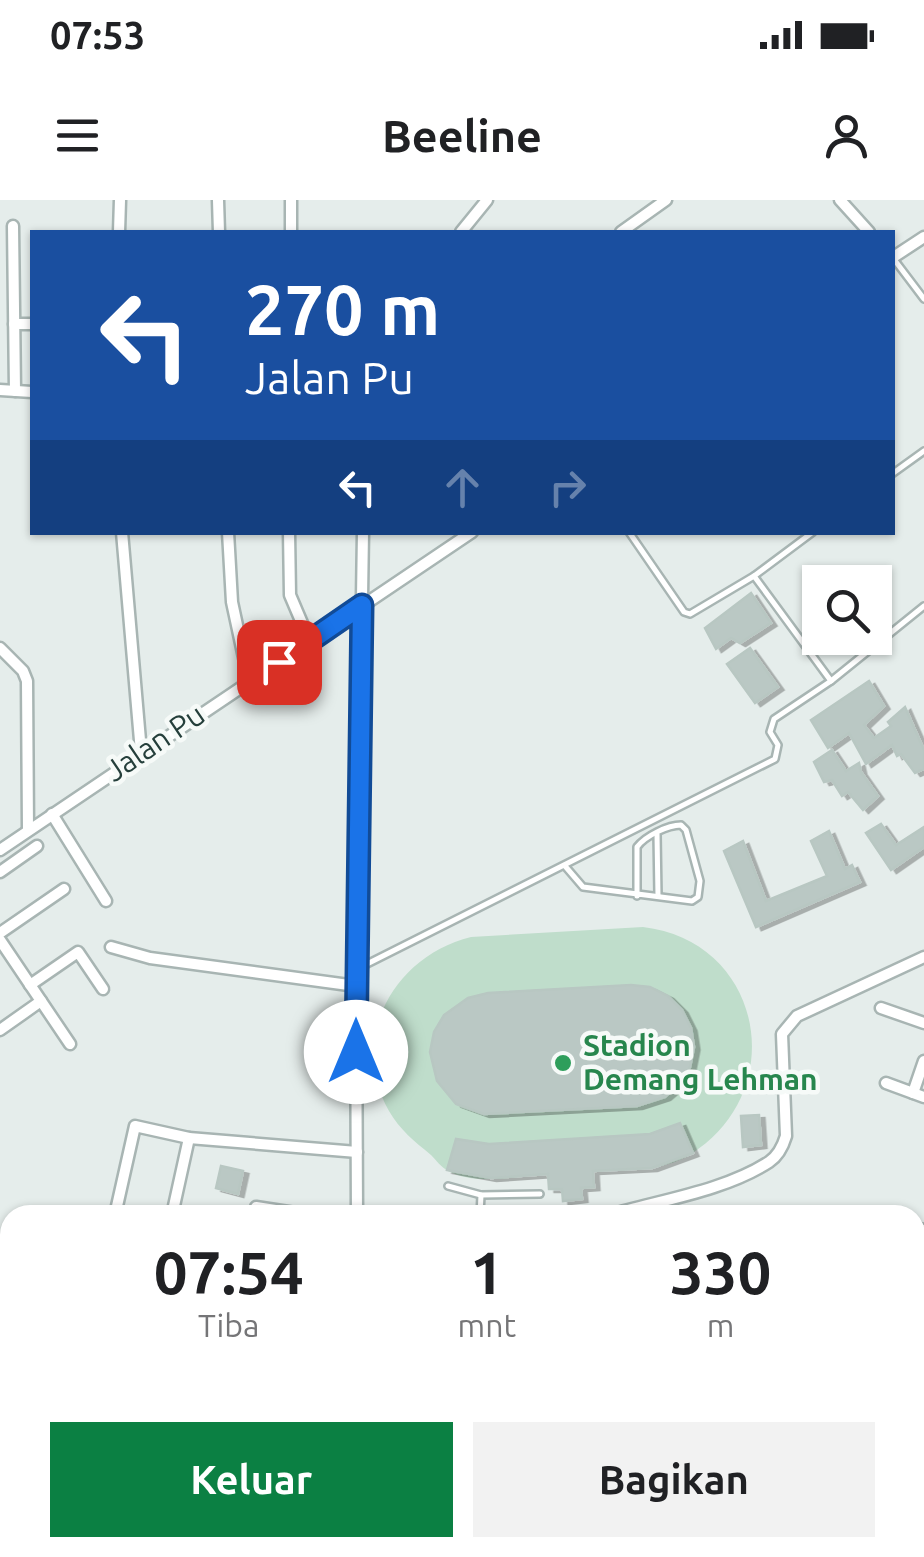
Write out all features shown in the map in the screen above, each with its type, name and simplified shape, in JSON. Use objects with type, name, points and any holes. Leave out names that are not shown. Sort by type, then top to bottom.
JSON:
[{"type":"street","points":[[120,200],[120,230]]},
{"type":"street","points":[[218,200],[219,230]]},
{"type":"street","points":[[291,230],[292,200]]},
{"type":"street","points":[[463,230],[487,200]]},
{"type":"street","points":[[623,230],[666,200]]},
{"type":"street","points":[[840,200],[868,230]]},
{"type":"street","points":[[13,226],[14,391]]},
{"type":"street","points":[[895,257],[924,237]]},
{"type":"street","points":[[14,324],[30,324]]},
{"type":"street","points":[[0,390],[30,392]]},
{"type":"street","points":[[122,535],[141,752]]},
{"type":"street","points":[[228,535],[232,602],[248,681]]},
{"type":"street","points":[[290,535],[290,595],[310,642]]},
{"type":"street","points":[[357,1205],[356,970],[363,535]]},
{"type":"street","name":"Jalan Pu","points":[[0,850],[467,535]]},
{"type":"street","points":[[0,648],[24,670],[27,681],[28,830]]},
{"type":"street","points":[[52,814],[106,900]]},
{"type":"street","points":[[0,872],[37,846]]},
{"type":"street","points":[[64,888],[0,936],[70,1044]]},
{"type":"street","points":[[111,947],[150,958],[356,986]]},
{"type":"street","points":[[30,985],[78,952],[102,989]]},
{"type":"street","points":[[645,1205],[727,1182],[770,1161],[786,1136],[782,1034],[785,1027],[798,1016],[924,957]]},
{"type":"street","points":[[0,1030],[42,1001]]},
{"type":"street","points":[[880,1008],[924,1024]]},
{"type":"street","points":[[886,1083],[918,1095],[924,1061]]},
{"type":"street","points":[[116,1205],[135,1126],[189,1138],[357,1152]]},
{"type":"street","points":[[174,1205],[189,1138]]},
{"type":"lane","points":[[895,261],[924,299]]},
{"type":"lane","points":[[895,472],[924,450]]},
{"type":"lane","points":[[631,535],[684,612],[690,614],[754,576],[809,535]]},
{"type":"lane","points":[[754,576],[831,681]]},
{"type":"lane","points":[[356,970],[775,759],[778,745],[770,732],[774,719],[831,681],[924,606]]},
{"type":"lane","points":[[564,865],[583,887],[637,896],[692,901],[698,896],[700,881],[686,830],[681,825],[674,825],[637,846],[637,896]]},
{"type":"lane","points":[[657,834],[658,896]]},
{"type":"lane","points":[[448,1186],[481,1195],[540,1194]]},
{"type":"lane","points":[[480,1205],[481,1195]]},
{"type":"green space","name":"Stadion Demang Lehman","points":[[643,927],[684,938],[715,960],[737,988],[750,1022],[751,1058],[743,1094],[723,1127],[691,1154],[656,1167],[593,1171],[582,1188],[582,1199],[563,1201],[562,1189],[549,1189],[547,1174],[484,1179],[448,1171],[398,1124],[378,1083],[374,1056],[377,1029],[400,981],[420,962],[471,937]]},
{"type":"building","points":[[751,593],[771,623],[740,643],[731,638],[716,649],[705,628]]},
{"type":"building","points":[[750,648],[778,687],[755,703],[727,664]]},
{"type":"building","points":[[869,681],[884,706],[864,725],[874,738],[891,726],[888,722],[905,707],[924,750],[924,769],[915,773],[901,754],[897,756],[892,745],[866,764],[849,733],[828,748],[811,720]]},
{"type":"building","points":[[832,750],[846,771],[859,763],[878,796],[863,810],[848,792],[842,796],[832,780],[824,782],[814,762]]},
{"type":"building","points":[[881,824],[896,845],[924,827],[924,847],[891,870],[866,833]]},
{"type":"building","points":[[829,831],[845,869],[852,865],[860,882],[756,927],[724,851],[743,841],[766,901],[827,876],[811,841]]},
{"type":"building","points":[[650,987],[668,996],[682,1010],[691,1028],[694,1047],[690,1067],[680,1084],[665,1097],[637,1106],[484,1114],[456,1104],[437,1081],[430,1052],[434,1032],[444,1015],[468,998],[488,993]]},
{"type":"building","points":[[759,1115],[761,1145],[743,1147],[741,1116]]},
{"type":"building","points":[[680,1123],[693,1153],[652,1168],[593,1171],[594,1187],[581,1188],[582,1199],[563,1201],[562,1189],[549,1189],[548,1174],[491,1178],[447,1170],[456,1139],[489,1144],[650,1134]]},
{"type":"building","points":[[221,1166],[243,1171],[238,1194],[216,1188]]},
{"type":"place","name":"Stadion Demang Lehman","points":[[563,1063]]},
{"type":"route","points":[[279,662],[362,605],[356,1052]]}]
